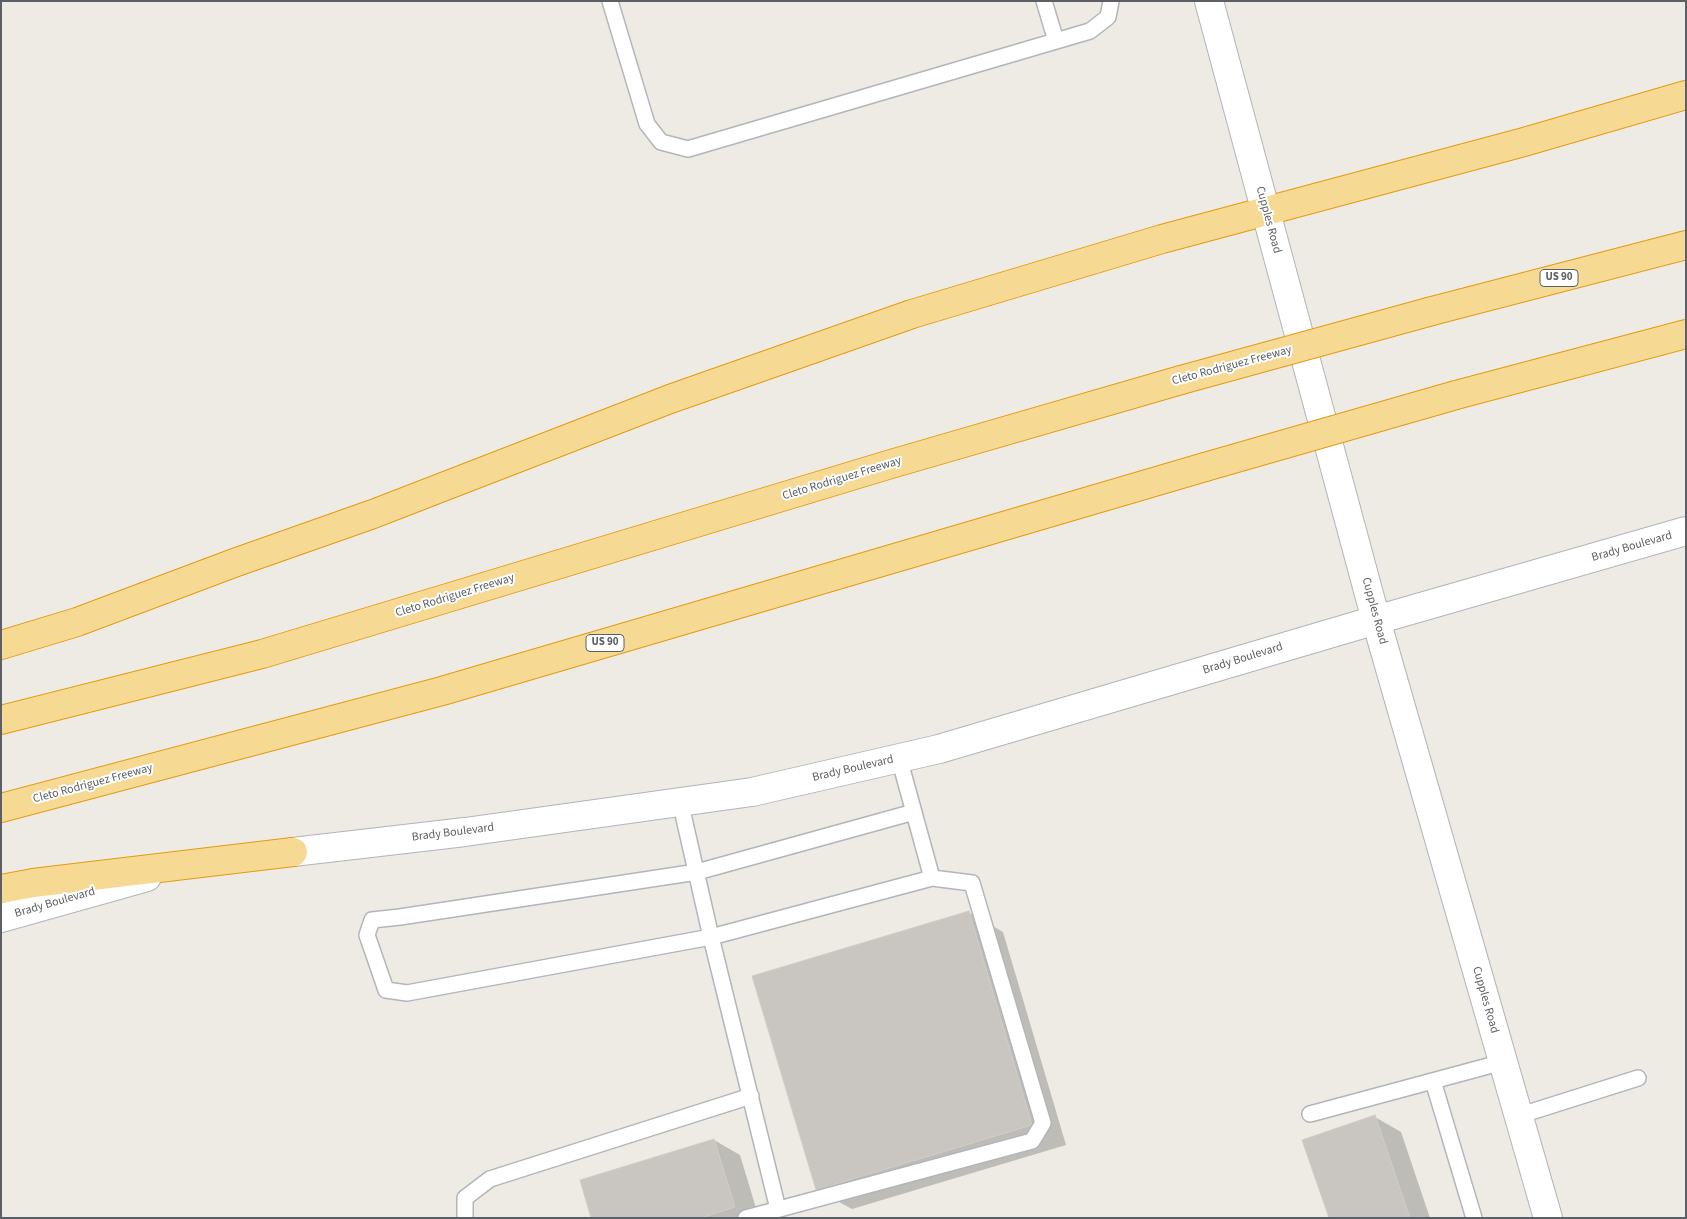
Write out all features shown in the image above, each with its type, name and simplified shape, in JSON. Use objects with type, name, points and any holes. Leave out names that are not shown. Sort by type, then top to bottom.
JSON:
[{"type":"highway","points":[[1,645],[77,622],[234,563],[373,514],[670,399],[893,321],[1162,239],[1524,142],[1686,95]]},
{"type":"highway","name":"Cleto Rodriguez Freeway","points":[[1,720],[262,654],[891,464],[1181,380],[1432,311],[1686,245]]},
{"type":"highway","name":"Cleto Rodriguez Freeway","points":[[1,808],[442,691],[1205,467],[1456,395],[1686,334]]},
{"type":"highway","points":[[1600,356],[1686,353]]},
{"type":"highway","points":[[1,889],[34,883],[293,852]]},
{"type":"main road","name":"Cupples Road","points":[[1210,1],[1376,620],[1548,1218]]},
{"type":"main road","name":"Brady Boulevard","points":[[1,918],[147,877],[293,852],[465,832],[752,792],[939,749],[1686,531]]},
{"type":"lane","points":[[610,1],[647,124],[661,142],[688,149],[1090,31],[1108,17],[1111,1]]},
{"type":"lane","points":[[1044,1],[1056,41]]},
{"type":"lane","points":[[899,758],[932,878]]},
{"type":"lane","points":[[680,801],[711,937],[778,1209]]},
{"type":"lane","points":[[746,1218],[1032,1141],[1042,1123],[972,883],[932,878],[711,937],[407,993],[386,990],[367,935],[372,920],[697,872],[914,812]]},
{"type":"lane","points":[[1310,1114],[1503,1062]]},
{"type":"lane","points":[[1518,1116],[1638,1078]]},
{"type":"lane","points":[[1433,1081],[1474,1218]]},
{"type":"lane","points":[[465,1218],[465,1198],[490,1179],[751,1096]]},
{"type":"building","points":[[969,911],[1032,1125],[816,1190],[752,976]]},
{"type":"building","points":[[1375,1115],[1410,1218],[1329,1218],[1302,1140]]},
{"type":"building","points":[[714,1139],[735,1207],[701,1218],[591,1218],[580,1180]]}]
